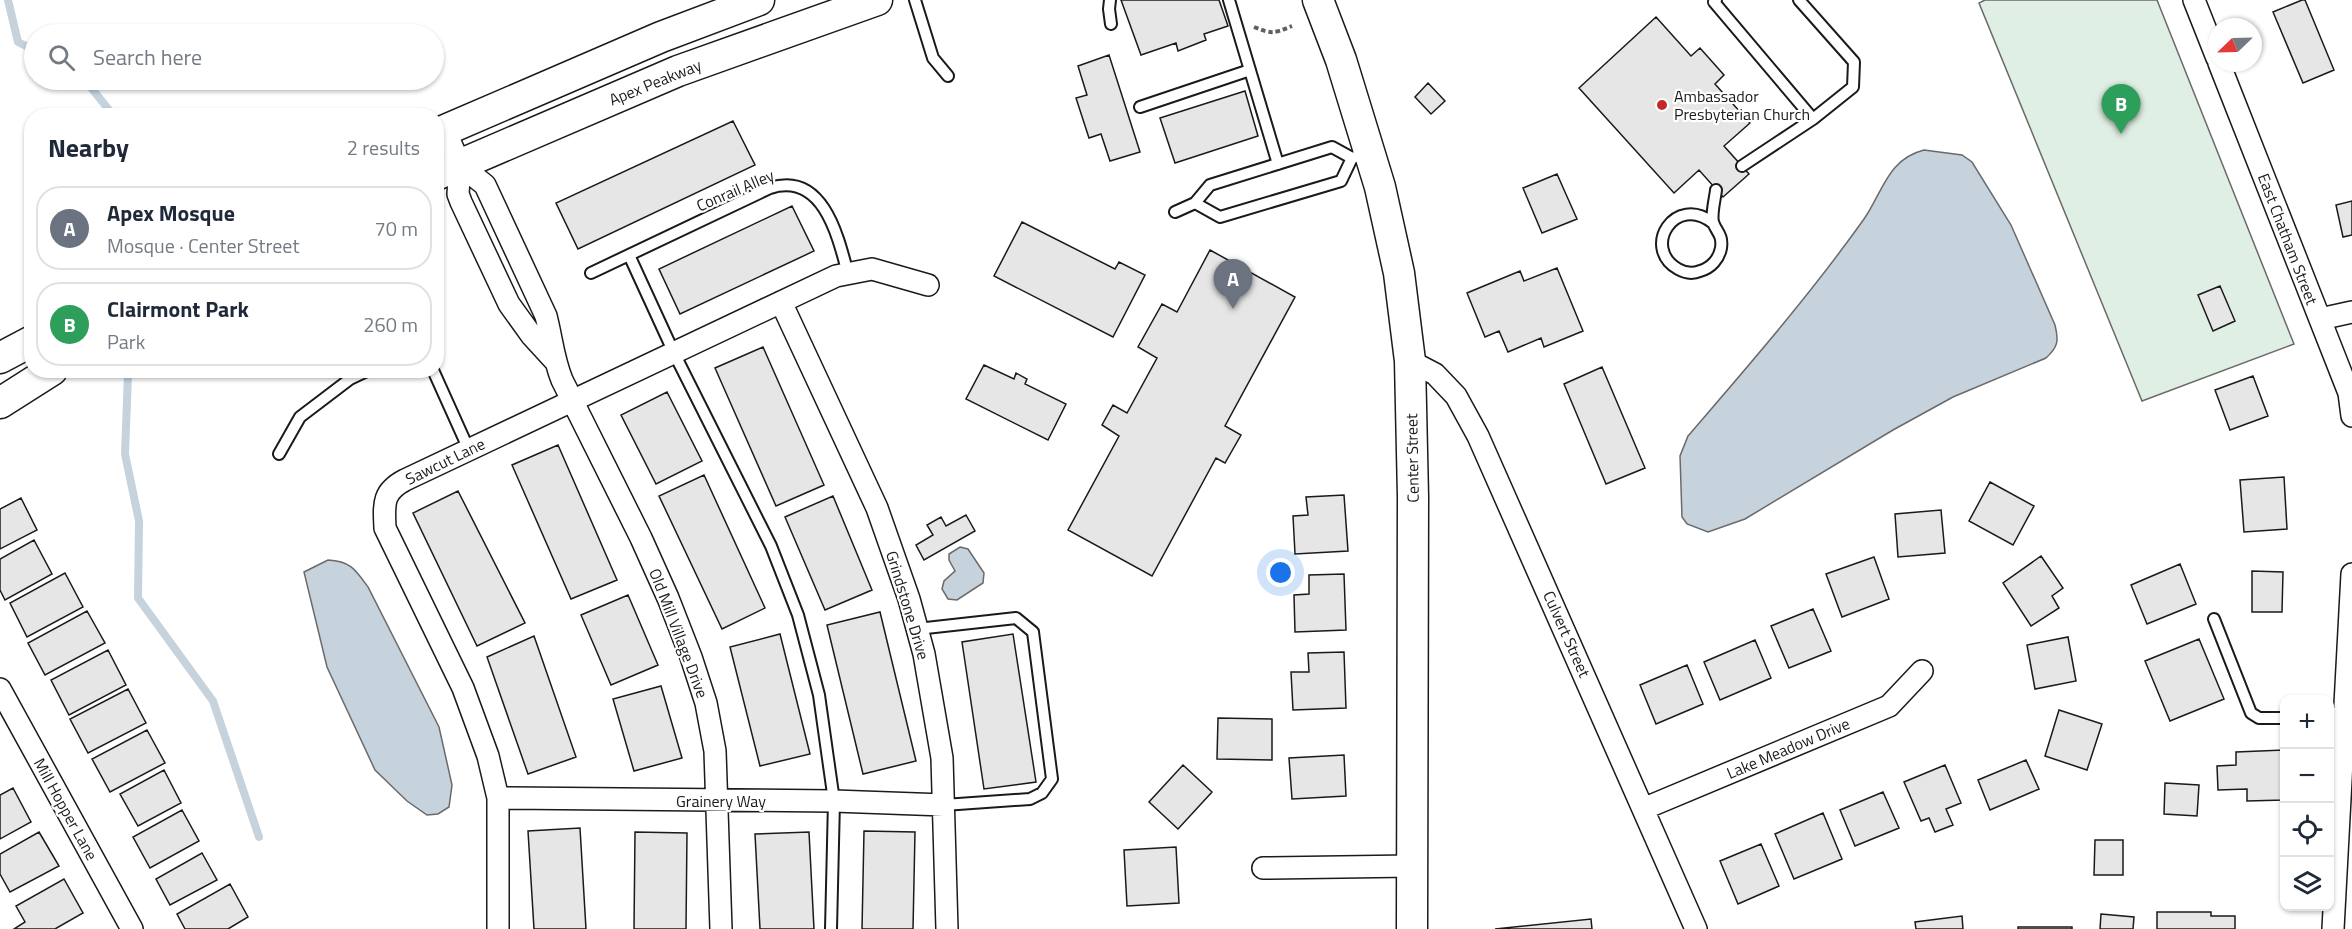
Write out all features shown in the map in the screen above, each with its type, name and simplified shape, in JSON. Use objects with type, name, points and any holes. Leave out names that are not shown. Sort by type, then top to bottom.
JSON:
[{"type":"main road","points":[[444,131],[661,37],[759,0]]},
{"type":"main road","name":"Apex Peakway","points":[[448,170],[678,71],[877,0]]},
{"type":"main road","name":"Center Street","points":[[1318,0],[1341,60],[1360,156],[1380,187],[1399,273],[1410,361],[1413,497],[1412,929]]},
{"type":"main road","points":[[0,358],[24,344]]},
{"type":"main road","points":[[0,403],[39,378]]},
{"type":"street","points":[[2194,0],[2208,35]]},
{"type":"street","name":"East Chatham Street","points":[[2223,72],[2349,393],[2352,416]]},
{"type":"street","name":"Old Mill Village Drive","points":[[444,148],[448,170],[461,202],[509,304],[532,336],[554,360]]},
{"type":"street","name":"Old Mill Village Drive","points":[[448,170],[485,185],[546,316],[554,360],[572,402],[641,538],[691,657],[706,703],[715,751],[721,929]]},
{"type":"street","name":"Sawcut Lane","points":[[498,929],[498,798],[480,730],[464,688],[386,528],[384,502],[395,485],[836,276],[872,269],[928,285]]},
{"type":"street","name":"Grindstone Drive","points":[[782,302],[876,508],[909,599],[924,654],[942,758],[947,929]]},
{"type":"street","points":[[2319,319],[2352,312]]},
{"type":"street","name":"Culvert Street","points":[[1410,361],[1435,374],[1456,396],[1478,436],[1696,929]]},
{"type":"street","points":[[2333,929],[2337,713],[2352,574]]},
{"type":"street","name":"Lake Meadow Drive","points":[[1643,809],[1889,706],[1922,671]]},
{"type":"street","name":"Mill Hopper Lane","points":[[0,689],[132,929]]},
{"type":"street","name":"Grainery Way","points":[[498,798],[834,801],[944,805]]},
{"type":"street","points":[[1263,868],[1412,866]]},
{"type":"lane","points":[[915,0],[933,58],[948,76]]},
{"type":"lane","points":[[1110,0],[1112,24]]},
{"type":"lane","points":[[1229,0],[1278,164]]},
{"type":"lane","points":[[1716,0],[1714,2],[1813,119]]},
{"type":"lane","points":[[1742,166],[1813,119],[1853,87],[1854,62],[1799,0]]},
{"type":"lane","points":[[1140,107],[1250,70]]},
{"type":"lane","points":[[1175,212],[1195,203],[1210,185],[1332,147],[1360,156],[1341,181],[1220,217],[1195,203]]},
{"type":"lane","name":"Conrail Alley","points":[[591,273],[770,188],[783,184],[804,190],[820,202],[837,231],[848,274]]},
{"type":"lane","points":[[1713,223],[1696,214],[1678,217],[1670,223],[1665,231],[1663,250],[1674,266],[1692,273],[1710,267],[1717,259],[1721,241],[1719,231],[1713,223],[1716,190]]},
{"type":"lane","points":[[629,255],[674,353],[771,546],[798,615],[819,695],[834,801],[831,929]]},
{"type":"lane","points":[[279,454],[300,417],[352,378]]},
{"type":"lane","points":[[437,378],[469,450]]},
{"type":"lane","points":[[917,629],[1016,618],[1033,632],[1052,778],[1042,793],[1030,799],[944,805]]},
{"type":"lane","points":[[2214,619],[2251,713],[2259,718],[2280,718]]},
{"type":"path","points":[[1251,27],[1273,34],[1292,26]]},
{"type":"green space","points":[[1985,0],[2157,0],[2294,344],[2142,401],[1979,3]]},
{"type":"shaded area","points":[[1924,150],[1962,155],[1972,162],[2011,225],[2055,325],[2057,340],[2055,347],[2046,358],[1953,397],[1893,430],[1745,519],[1708,532],[1687,524],[1682,517],[1680,456],[1688,436],[1822,275],[1864,219],[1894,168],[1912,154]]},
{"type":"shaded area","points":[[960,547],[968,549],[984,573],[983,583],[957,600],[948,599],[942,589],[944,581],[955,571],[949,560],[949,554]]},
{"type":"shaded area","points":[[328,560],[347,564],[368,587],[439,727],[452,785],[449,807],[438,814],[427,815],[407,801],[375,770],[327,667],[304,572]]},
{"type":"building","points":[[1121,0],[1219,0],[1228,26],[1204,34],[1206,40],[1178,51],[1176,43],[1141,55]]},
{"type":"building","points":[[2305,0],[2334,70],[2303,83],[2273,12]]},
{"type":"building","points":[[1656,17],[1691,56],[1700,48],[1724,75],[1715,84],[1750,123],[1724,146],[1749,174],[1723,197],[1699,170],[1674,193],[1579,88]]},
{"type":"building","points":[[1109,55],[1140,152],[1110,161],[1101,134],[1089,138],[1076,98],[1087,95],[1078,66]]},
{"type":"building","points":[[1428,83],[1445,101],[1431,114],[1415,97]]},
{"type":"building","points":[[1245,91],[1258,136],[1175,163],[1160,118]]},
{"type":"building","points":[[733,121],[755,165],[578,249],[556,203]]},
{"type":"building","points":[[1557,174],[1577,219],[1542,233],[1523,188]]},
{"type":"building","points":[[2352,201],[2352,235],[2343,237],[2336,205]]},
{"type":"building","points":[[792,206],[814,251],[680,314],[659,269]]},
{"type":"building","points":[[1022,222],[1115,269],[1119,262],[1145,275],[1113,337],[994,276]]},
{"type":"building","points":[[1210,250],[1295,297],[1225,426],[1241,435],[1225,463],[1216,458],[1152,576],[1068,530],[1119,436],[1102,425],[1113,405],[1127,413],[1157,358],[1138,347],[1162,304],[1177,312]]},
{"type":"building","points":[[1557,268],[1583,331],[1544,347],[1541,338],[1508,352],[1499,331],[1485,337],[1467,293],[1520,271],[1524,281]]},
{"type":"building","points":[[2220,286],[2235,321],[2213,331],[2198,295]]},
{"type":"building","points":[[763,347],[824,485],[776,506],[715,368]]},
{"type":"building","points":[[984,365],[1014,379],[1016,373],[1027,379],[1025,384],[1066,404],[1048,440],[966,399]]},
{"type":"building","points":[[1602,367],[1645,468],[1606,484],[1564,384]]},
{"type":"building","points":[[2253,376],[2268,416],[2230,430],[2215,390]]},
{"type":"building","points":[[667,392],[702,461],[656,484],[621,415]]},
{"type":"building","points":[[558,445],[617,580],[571,599],[512,465]]},
{"type":"building","points":[[704,475],[765,608],[722,629],[659,496]]},
{"type":"building","points":[[2284,477],[2287,529],[2244,532],[2240,480]]},
{"type":"building","points":[[1990,482],[2034,506],[2013,545],[1969,521]]},
{"type":"building","points":[[458,491],[525,623],[477,646],[413,513]]},
{"type":"building","points":[[1344,495],[1348,551],[1295,554],[1293,516],[1308,515],[1306,497]]},
{"type":"building","points":[[833,496],[872,590],[825,610],[785,517]]},
{"type":"building","points":[[21,498],[37,530],[0,549],[0,509]]},
{"type":"building","points":[[1941,510],[1945,553],[1898,557],[1895,514]]},
{"type":"building","points":[[966,515],[975,531],[924,560],[916,545],[933,535],[927,525],[941,517],[946,526]]},
{"type":"building","points":[[34,540],[52,574],[5,600],[0,590],[0,559]]},
{"type":"building","points":[[2041,556],[2063,588],[2052,596],[2059,608],[2031,626],[2003,583]]},
{"type":"building","points":[[1874,557],[1889,599],[1842,617],[1826,574]]},
{"type":"building","points":[[2180,564],[2196,604],[2147,624],[2131,585]]},
{"type":"building","points":[[2252,571],[2283,572],[2282,612],[2252,612]]},
{"type":"building","points":[[65,573],[83,607],[27,637],[10,603]]},
{"type":"building","points":[[1344,574],[1346,630],[1295,632],[1294,595],[1309,594],[1309,575]]},
{"type":"building","points":[[628,595],[658,665],[611,685],[581,615]]},
{"type":"building","points":[[1813,609],[1831,651],[1789,668],[1771,626]]},
{"type":"building","points":[[87,611],[105,643],[45,675],[28,643]]},
{"type":"building","points":[[880,612],[916,761],[863,774],[827,625]]},
{"type":"building","points":[[780,634],[810,754],[760,766],[730,647]]},
{"type":"building","points":[[1013,634],[1036,782],[984,789],[962,642]]},
{"type":"building","points":[[534,636],[576,757],[528,774],[487,657]]},
{"type":"building","points":[[2068,637],[2076,681],[2035,689],[2027,645]]},
{"type":"building","points":[[2199,639],[2224,699],[2170,721],[2145,661]]},
{"type":"building","points":[[1755,640],[1771,678],[1720,700],[1704,662]]},
{"type":"building","points":[[108,650],[126,685],[69,715],[51,680]]},
{"type":"building","points":[[1344,652],[1346,708],[1293,710],[1291,672],[1309,672],[1308,653]]},
{"type":"building","points":[[1687,665],[1703,704],[1656,724],[1640,685]]},
{"type":"building","points":[[661,686],[682,758],[634,771],[613,699]]},
{"type":"building","points":[[128,689],[146,723],[88,753],[70,719]]},
{"type":"building","points":[[2059,710],[2102,724],[2087,770],[2045,756]]},
{"type":"building","points":[[1218,718],[1272,719],[1272,760],[1217,759]]},
{"type":"building","points":[[147,730],[165,763],[110,792],[92,759]]},
{"type":"building","points":[[2280,750],[2280,800],[2247,801],[2247,789],[2218,790],[2217,766],[2236,765],[2236,752]]},
{"type":"building","points":[[1344,755],[1346,796],[1292,799],[1289,758]]},
{"type":"building","points":[[2026,760],[2039,789],[1990,810],[1978,780]]},
{"type":"building","points":[[1183,765],[1212,792],[1178,829],[1149,802]]},
{"type":"building","points":[[1945,765],[1961,803],[1946,809],[1953,825],[1935,832],[1929,818],[1921,821],[1904,782]]},
{"type":"building","points":[[164,770],[181,803],[138,826],[120,794]]},
{"type":"building","points":[[2165,783],[2199,785],[2197,816],[2164,814]]},
{"type":"building","points":[[13,788],[31,822],[0,839],[0,795]]},
{"type":"building","points":[[1883,792],[1899,828],[1855,846],[1840,810]]},
{"type":"building","points":[[182,810],[199,841],[150,868],[133,837]]},
{"type":"building","points":[[1823,813],[1842,859],[1794,879],[1775,834]]},
{"type":"building","points":[[580,828],[586,929],[534,929],[528,831]]},
{"type":"building","points":[[864,831],[915,832],[913,929],[862,929]]},
{"type":"building","points":[[39,832],[59,866],[10,892],[0,874],[0,854]]},
{"type":"building","points":[[635,832],[687,833],[686,929],[634,929]]},
{"type":"building","points":[[809,832],[814,929],[760,929],[755,834]]},
{"type":"building","points":[[2095,840],[2123,840],[2123,875],[2094,875]]},
{"type":"building","points":[[1761,844],[1779,886],[1738,904],[1720,861]]},
{"type":"building","points":[[1176,847],[1179,903],[1127,906],[1124,850]]},
{"type":"building","points":[[202,853],[217,880],[170,905],[156,879]]},
{"type":"building","points":[[64,879],[83,913],[55,929],[14,929],[25,922],[16,906]]},
{"type":"building","points":[[230,884],[248,917],[228,929],[185,929],[177,914]]},
{"type":"building","points":[[2157,912],[2211,912],[2211,916],[2235,916],[2235,929],[2157,929]]},
{"type":"building","points":[[2101,914],[2134,917],[2133,929],[2100,929]]},
{"type":"building","points":[[1962,916],[1963,929],[1916,929],[1915,922]]},
{"type":"building","points":[[1591,919],[1592,929],[1495,929]]},
{"type":"building","points":[[2018,927],[2072,927],[2072,929],[2018,929]]},
{"type":"waterway","points":[[8,0],[18,42],[24,45]]},
{"type":"waterway","points":[[93,90],[107,108]]},
{"type":"waterway","points":[[128,378],[125,454],[139,521],[138,598],[213,701],[259,837]]},
{"type":"place","name":"Ambassador Presbyterian Church","points":[[1662,105]]},
{"type":"place","name":"Clairmont Park","points":[[2121,134]]},
{"type":"place","name":"Apex Mosque","points":[[1233,309]]}]
